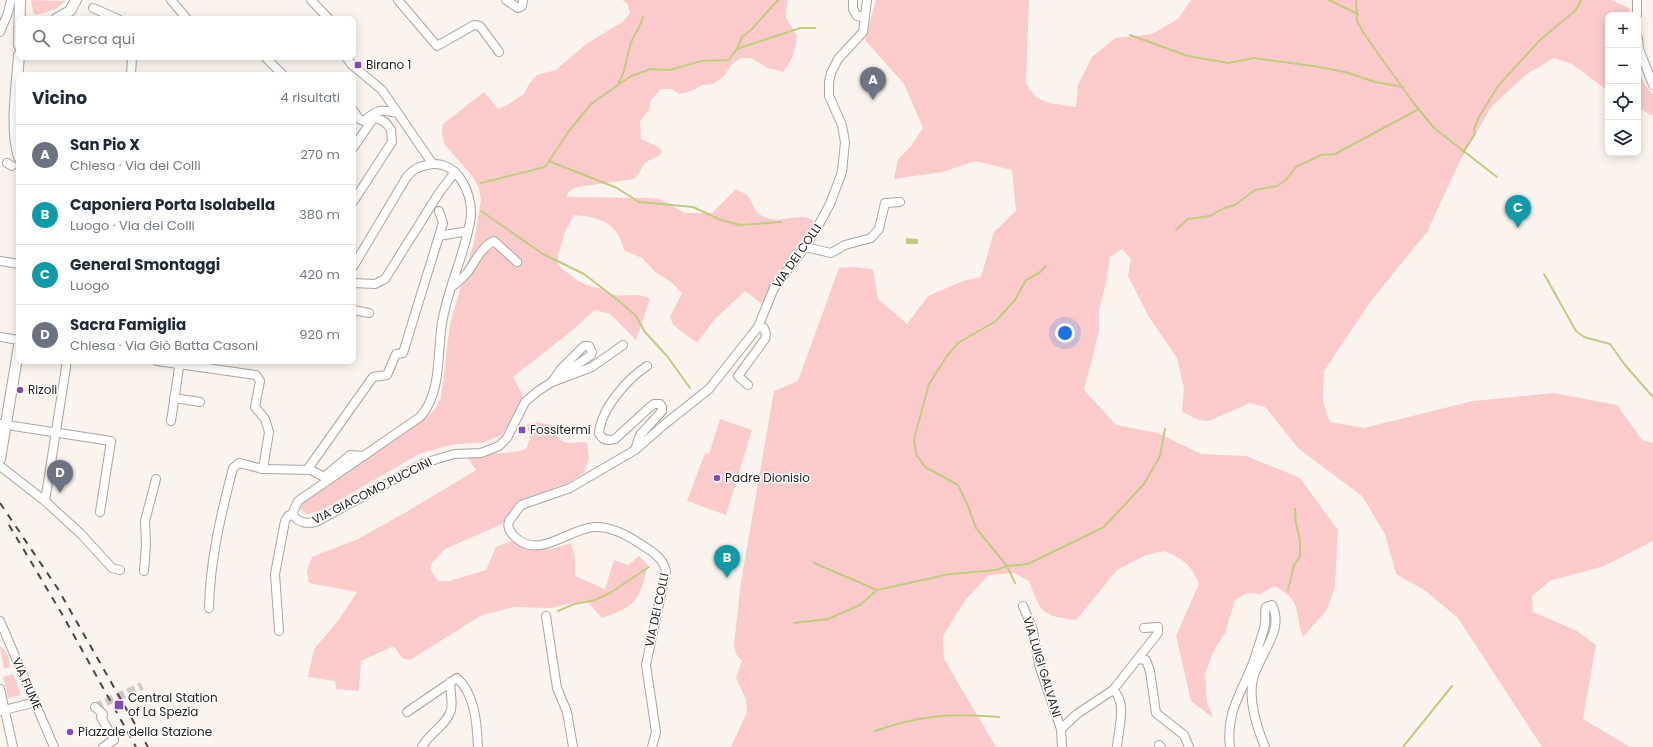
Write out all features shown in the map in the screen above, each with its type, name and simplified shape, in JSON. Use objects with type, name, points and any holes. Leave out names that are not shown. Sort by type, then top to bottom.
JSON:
[{"type":"main road","points":[[61,16],[70,11],[76,0]]},
{"type":"main road","points":[[19,4],[23,16]]},
{"type":"main road","points":[[19,4],[19,16]]},
{"type":"main road","points":[[18,72],[19,60]]},
{"type":"main road","points":[[16,117],[16,142]]},
{"type":"main road","points":[[0,459],[3,424],[16,361]]},
{"type":"street","points":[[0,32],[8,13],[11,0]]},
{"type":"street","points":[[171,0],[184,16]]},
{"type":"street","points":[[311,0],[325,16]]},
{"type":"street","points":[[398,0],[437,46],[474,25],[480,26],[499,52]]},
{"type":"street","points":[[506,0],[518,8],[522,6],[523,0]]},
{"type":"street","points":[[853,0],[853,9],[857,16],[861,17],[865,14]]},
{"type":"street","name":"VIA DEI COLLI","points":[[652,747],[656,732],[646,665],[666,571],[663,561],[650,550],[631,538],[621,533],[603,528],[589,528],[542,546],[530,545],[519,540],[509,530],[508,525],[512,515],[521,505],[570,488],[635,450],[665,424],[709,390],[758,326],[772,291],[805,247],[830,204],[842,172],[845,142],[842,125],[829,96],[829,82],[831,72],[838,58],[863,32],[867,0]]},
{"type":"street","points":[[1637,0],[1637,12]]},
{"type":"street","points":[[93,8],[111,16]]},
{"type":"street","points":[[1639,48],[1653,86]]},
{"type":"street","points":[[131,72],[132,60]]},
{"type":"street","points":[[268,60],[280,72]]},
{"type":"street","points":[[348,60],[352,65],[382,90],[432,163]]},
{"type":"street","points":[[356,114],[359,119],[364,121],[381,110],[397,113]]},
{"type":"street","points":[[356,144],[373,119],[377,119],[388,125],[391,130],[392,142],[356,197]]},
{"type":"street","points":[[356,262],[411,172],[419,167],[432,163],[442,165],[455,172],[439,192],[384,279],[375,284],[356,283]]},
{"type":"street","name":"VIA GIACOMO PUCCINI","points":[[455,172],[464,183],[472,216],[442,322],[431,402],[420,417],[298,501],[292,514],[304,523],[316,522],[424,463],[454,454],[481,453],[499,446],[507,438],[525,402],[590,356],[592,352],[589,346],[584,346],[561,369],[552,382]]},
{"type":"street","points":[[805,247],[831,253],[845,245],[871,238],[879,229],[885,202],[900,202]]},
{"type":"street","points":[[307,470],[373,377],[387,375],[396,354],[403,353],[443,223],[439,211]]},
{"type":"street","points":[[439,236],[468,231]]},
{"type":"street","points":[[452,286],[466,274],[480,253],[489,243],[494,241],[517,262]]},
{"type":"street","points":[[0,261],[16,264]]},
{"type":"street","points":[[356,311],[369,313]]},
{"type":"street","points":[[748,385],[738,376],[765,339],[766,334],[764,328],[758,326]]},
{"type":"street","points":[[0,337],[16,340]]},
{"type":"street","name":"VIA GIACOMO PUCCINI","points":[[552,382],[592,367],[623,345]]},
{"type":"street","points":[[45,501],[66,364]]},
{"type":"street","points":[[171,420],[180,364]]},
{"type":"street","points":[[186,364],[257,376],[260,381],[255,409],[265,419],[268,429],[263,469]]},
{"type":"street","points":[[635,450],[640,435],[662,411],[660,404],[654,404],[650,407],[615,439],[610,440],[602,438],[598,433],[616,395],[634,376],[647,366]]},
{"type":"street","points":[[174,398],[200,402]]},
{"type":"street","points":[[3,424],[111,441],[100,512]]},
{"type":"street","points":[[209,608],[210,578],[214,552],[233,468],[237,463],[263,469],[311,470],[324,477],[350,455],[364,456]]},
{"type":"street","points":[[0,466],[45,501],[81,534],[112,568],[120,570]]},
{"type":"street","points":[[144,571],[146,545],[145,521],[156,479]]},
{"type":"street","points":[[279,631],[275,574],[285,521],[288,516],[292,514]]},
{"type":"street","points":[[1230,747],[1230,724],[1232,710],[1256,655],[1265,622],[1264,613],[1266,607],[1272,605],[1276,613],[1275,624],[1270,644],[1261,658],[1253,679],[1251,696],[1258,730],[1265,747]]},
{"type":"street","name":"VIA LUIGI GALVANI","points":[[1023,606],[1033,630],[1039,665],[1061,729],[1062,747]]},
{"type":"street","points":[[546,616],[557,688],[567,712],[573,747]]},
{"type":"street","name":"VIA FIUME","points":[[0,621],[54,747]]},
{"type":"street","name":"VIA LUIGI GALVANI","points":[[1061,729],[1077,714],[1113,690],[1158,633],[1158,627],[1144,628]]},
{"type":"street","points":[[1138,659],[1146,660],[1150,671],[1156,713],[1184,735],[1189,747]]},
{"type":"street","points":[[407,712],[457,678],[465,685],[477,724],[478,747]]},
{"type":"street","points":[[422,747],[427,738],[445,721],[451,710],[450,682]]},
{"type":"street","points":[[0,689],[3,711],[13,747]]},
{"type":"street","points":[[1113,690],[1119,695],[1122,710],[1117,747]]},
{"type":"street","points":[[3,711],[36,702]]},
{"type":"street","points":[[95,707],[103,714],[101,718],[114,740],[103,747]]},
{"type":"shaded area","points":[[31,0],[66,0],[56,9],[36,15],[33,12]]},
{"type":"shaded area","points":[[622,0],[788,0],[786,18],[797,35],[795,50],[789,64],[783,72],[768,68],[751,58],[741,58],[732,64],[724,76],[713,84],[702,85],[694,90],[680,94],[671,89],[661,89],[651,100],[649,110],[640,121],[641,139],[660,148],[662,152],[645,163],[634,179],[577,187],[568,192],[567,197],[651,198],[660,199],[685,213],[712,213],[736,189],[750,198],[756,211],[762,216],[773,219],[804,217],[815,222],[778,274],[762,304],[745,291],[714,320],[697,343],[673,325],[670,317],[682,293],[671,282],[655,272],[642,258],[625,251],[618,235],[609,224],[592,217],[574,215],[565,232],[558,255],[558,265],[572,277],[587,285],[616,295],[637,295],[650,299],[636,340],[610,314],[595,310],[569,333],[513,377],[523,396],[502,435],[482,443],[455,444],[421,453],[322,510],[308,514],[302,511],[300,507],[307,498],[426,418],[435,409],[441,397],[450,324],[474,242],[481,200],[479,188],[473,177],[445,145],[442,135],[443,124],[484,92],[498,109],[524,94],[529,84],[537,75],[556,70],[586,44],[624,21],[630,13],[627,3]]},
{"type":"shaded area","points":[[876,0],[1029,0],[1026,84],[1036,97],[1049,103],[1076,107],[1078,85],[1092,57],[1115,38],[1152,34],[1178,19],[1191,0],[1611,0],[1629,8],[1630,12],[1605,12],[1605,89],[1572,64],[1554,58],[1527,74],[1491,107],[1459,163],[1427,232],[1371,301],[1324,371],[1323,402],[1330,422],[1364,428],[1473,401],[1554,393],[1617,405],[1642,440],[1653,443],[1653,541],[1604,566],[1550,581],[1532,596],[1533,612],[1577,631],[1596,645],[1583,719],[1630,747],[1542,747],[1458,618],[1426,591],[1396,574],[1385,534],[1362,496],[1299,449],[1265,407],[1250,403],[1209,421],[1199,420],[1182,412],[1184,388],[1177,358],[1149,317],[1128,276],[1131,259],[1122,249],[1110,257],[1106,283],[1099,310],[1099,331],[1084,390],[1116,425],[1158,433],[1201,454],[1246,456],[1300,478],[1338,530],[1335,587],[1326,611],[1303,637],[1294,602],[1288,595],[1275,586],[1260,594],[1247,593],[1235,600],[1225,633],[1214,650],[1205,674],[1207,701],[1213,718],[1191,701],[1176,636],[1199,584],[1193,572],[1186,563],[1164,551],[1146,555],[1117,570],[1076,620],[1055,617],[1044,611],[1036,600],[1029,581],[1014,573],[989,575],[966,599],[943,636],[944,659],[996,747],[731,747],[747,712],[746,700],[736,678],[742,661],[736,654],[734,645],[741,582],[774,391],[798,381],[839,268],[852,267],[873,269],[878,299],[907,324],[928,296],[963,281],[981,277],[994,232],[1016,211],[1012,170],[975,161],[942,172],[894,179],[898,159],[911,146],[923,128],[904,84],[865,40]]},
{"type":"shaded area","points":[[1641,76],[1644,84],[1653,95],[1653,116],[1641,110]]},
{"type":"shaded area","points":[[906,238],[918,239],[918,244],[906,244]]},
{"type":"shaded area","name":"Padre Dionisio","points":[[720,419],[752,430],[726,515],[687,501],[705,453],[709,454]]},
{"type":"shaded area","points":[[537,422],[556,426],[557,435],[562,441],[569,443],[587,443],[589,458],[584,473],[568,483],[523,499],[502,524],[445,549],[431,564],[430,569],[438,581],[449,581],[486,570],[496,547],[514,540],[530,548],[542,550],[571,543],[575,557],[575,576],[605,589],[614,560],[628,565],[639,556],[648,565],[642,586],[635,600],[630,605],[614,614],[602,618],[586,600],[551,608],[514,607],[482,615],[410,660],[402,658],[394,646],[361,661],[359,691],[336,689],[335,681],[308,677],[314,649],[338,621],[357,592],[309,583],[307,571],[312,557],[358,539],[476,470],[466,456],[515,452],[526,449],[530,438],[527,424]]},
{"type":"shaded area","points":[[0,646],[6,652],[10,664],[10,667],[4,669]]},
{"type":"shaded area","points":[[13,674],[21,695],[8,698],[3,677]]},
{"type":"waterway","points":[[481,183],[545,167],[569,131],[591,104],[631,76],[651,69],[670,70],[701,61],[729,60],[737,49],[742,37],[752,29],[778,0]]},
{"type":"waterway","points":[[1329,0],[1358,14]]},
{"type":"waterway","points":[[1356,0],[1357,21],[1365,35],[1412,101],[1434,128],[1497,177]]},
{"type":"waterway","points":[[1463,152],[1475,134],[1474,129],[1479,117],[1498,86],[1540,40],[1576,10],[1581,0]]},
{"type":"waterway","points":[[618,84],[625,68],[632,40],[643,17]]},
{"type":"waterway","points":[[737,49],[800,28],[815,28]]},
{"type":"waterway","points":[[1130,35],[1188,56],[1228,63],[1254,58],[1313,66],[1345,72],[1375,82],[1403,87]]},
{"type":"waterway","points":[[1176,230],[1188,219],[1210,216],[1224,208],[1235,205],[1255,190],[1277,186],[1287,179],[1296,167],[1321,155],[1335,154],[1419,109]]},
{"type":"waterway","points":[[549,161],[617,188],[639,202],[693,207],[721,220],[740,225],[781,222]]},
{"type":"waterway","points":[[481,211],[543,254],[584,274],[619,301],[636,316],[645,332],[667,356],[690,388]]},
{"type":"waterway","points":[[1015,583],[1007,566],[976,528],[958,485],[925,467],[916,454],[914,439],[929,384],[947,356],[958,343],[996,321],[1015,300],[1026,280],[1039,273],[1046,266]]},
{"type":"waterway","points":[[1544,274],[1576,331],[1584,337],[1610,344],[1625,365],[1653,397]]},
{"type":"waterway","points":[[794,623],[828,619],[860,605],[877,590],[950,574],[996,570],[1007,566],[1028,564],[1104,527],[1144,484],[1160,456],[1165,429]]},
{"type":"waterway","points":[[1288,590],[1294,565],[1300,556],[1300,540],[1296,524],[1295,509]]},
{"type":"waterway","points":[[814,563],[877,590]]},
{"type":"waterway","points":[[558,611],[574,604],[595,600],[610,593],[649,567]]},
{"type":"waterway","points":[[1403,747],[1452,686]]},
{"type":"waterway","points":[[875,731],[922,718],[936,716],[966,715],[999,717]]},
{"type":"tunnel","points":[[95,707],[142,686]]},
{"type":"railway","points":[[0,503],[58,589],[148,747]]},
{"type":"railway","points":[[9,525],[62,614],[136,747]]},
{"type":"place","name":"Birano 1","points":[[358,65]]},
{"type":"place","name":"San Pio X","points":[[873,100]]},
{"type":"place","name":"General Smontaggi","points":[[1518,228]]},
{"type":"place","name":"Rizoli","points":[[20,390]]},
{"type":"place","name":"Fossitermi","points":[[522,430]]},
{"type":"place","name":"Padre Dionisio","points":[[717,478]]},
{"type":"place","name":"Sacra Famiglia","points":[[60,493]]},
{"type":"place","name":"Caponiera Porta Isolabella","points":[[727,578]]},
{"type":"place","name":"Central Station of La Spezia","points":[[119,705]]},
{"type":"place","name":"Piazzale della Stazione","points":[[70,732]]}]
